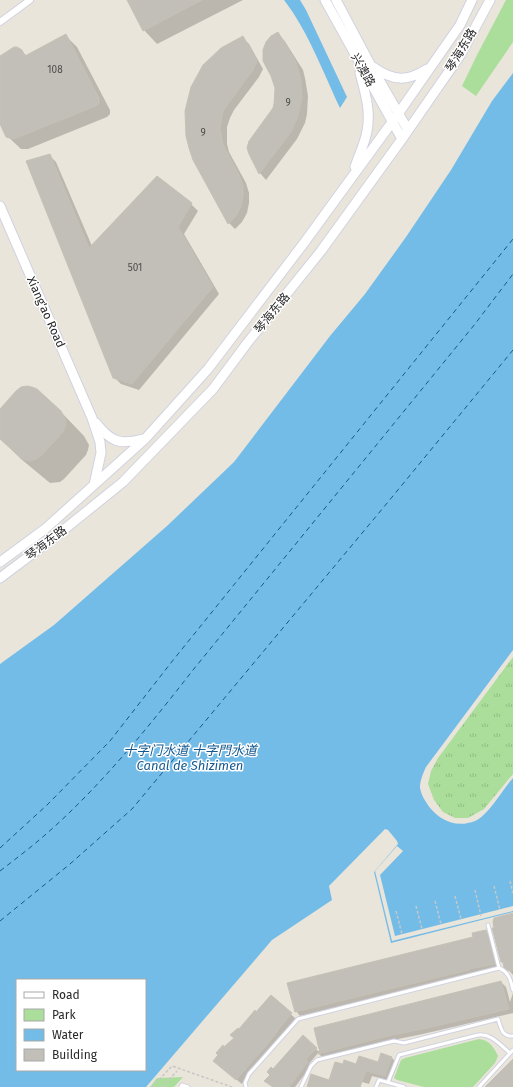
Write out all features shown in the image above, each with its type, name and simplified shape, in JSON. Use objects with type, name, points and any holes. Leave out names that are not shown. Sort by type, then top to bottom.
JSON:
[{"type":"main road","name":"兴澳路","points":[[325,0],[402,139]]},
{"type":"main road","name":"兴澳路","points":[[336,0],[370,64],[408,130]]},
{"type":"main road","name":"琴海东路","points":[[0,562],[45,529],[145,438],[208,369],[398,114],[460,25],[472,0]]},
{"type":"main road","name":"琴海东路","points":[[0,578],[56,536],[123,482],[213,389],[320,251],[402,139],[461,54],[490,0]]},
{"type":"main road","points":[[350,178],[367,132],[369,115],[366,93],[357,60]]},
{"type":"main road","points":[[370,64],[382,74],[395,78],[418,76],[430,67]]},
{"type":"main road","name":"Xiang'ao Road","points":[[0,206],[92,418]]},
{"type":"main road","points":[[92,418],[104,433],[110,438],[119,442],[131,442],[145,438]]},
{"type":"main road","points":[[92,418],[102,453],[94,485]]},
{"type":"street","points":[[0,22],[30,0]]},
{"type":"lane","points":[[488,924],[499,968],[511,977],[513,990]]},
{"type":"lane","points":[[246,1087],[245,1082],[249,1074],[298,1018],[499,968]]},
{"type":"lane","points":[[301,1087],[311,1066],[317,1060],[394,1041],[404,1043],[498,1019],[502,1032],[508,1036],[513,1036]]},
{"type":"lane","points":[[388,1082],[398,1055],[478,1035],[483,1034],[490,1036],[510,1054]]},
{"type":"lane","points":[[479,1087],[513,1050]]},
{"type":"lane","points":[[376,1087],[379,1080],[404,1087]]},
{"type":"lane","points":[[181,1087],[182,1085],[188,1087]]},
{"type":"path","points":[[510,881],[513,893]]},
{"type":"path","points":[[494,886],[500,910]]},
{"type":"path","points":[[474,890],[481,916]]},
{"type":"path","points":[[455,896],[461,919]]},
{"type":"path","points":[[435,901],[441,924]]},
{"type":"path","points":[[416,906],[422,929]]},
{"type":"path","points":[[396,911],[402,934]]},
{"type":"path","points":[[152,1087],[172,1066],[232,1087]]},
{"type":"path","points":[[162,1087],[177,1071]]},
{"type":"green space","points":[[506,0],[513,0],[513,42],[476,96],[462,86]]},
{"type":"green space","points":[[513,657],[513,774],[484,809],[468,818],[455,818],[443,812],[434,800],[428,784],[431,771],[438,758]]},
{"type":"green space","points":[[479,1039],[491,1044],[498,1056],[495,1063],[473,1087],[424,1087],[394,1078],[401,1060],[405,1058]]},
{"type":"green space","points":[[183,1077],[174,1087],[150,1087],[157,1078]]},
{"type":"water","points":[[284,0],[300,0],[306,10],[347,97],[340,108],[308,38],[293,12]]},
{"type":"water","name":"十字门水道 十字門水道 Canal de Shizimen","points":[[513,73],[513,650],[426,767],[421,780],[420,788],[423,797],[435,813],[447,821],[460,824],[475,821],[485,814],[513,778],[513,912],[391,943],[374,872],[398,844],[388,830],[385,829],[329,886],[332,900],[272,940],[146,1087],[0,1087],[0,664],[54,625],[167,526],[234,462],[330,336],[365,294],[406,237],[451,170],[492,101]]},
{"type":"pier","points":[[397,846],[403,851],[380,875],[395,936],[513,906],[513,911],[392,941],[375,871]]},
{"type":"building","points":[[127,0],[202,0],[143,31]]},
{"type":"building","points":[[278,32],[296,62],[301,80],[302,98],[298,116],[291,132],[259,174],[247,148],[249,141],[273,108],[275,88],[271,76],[263,61],[263,50],[266,42],[271,36]]},
{"type":"building","points":[[66,34],[99,98],[99,103],[96,106],[16,138],[13,139],[6,137],[0,124],[0,56],[14,47],[17,47],[22,50],[25,56]]},
{"type":"building","points":[[243,36],[257,61],[253,70],[223,111],[220,128],[223,144],[243,185],[241,206],[236,216],[228,224],[193,160],[186,136],[185,111],[191,87],[203,65],[221,48]]},
{"type":"building","points":[[50,154],[89,248],[157,176],[192,203],[178,227],[213,287],[132,384],[113,378],[26,161]]},
{"type":"building","points":[[27,386],[37,389],[61,411],[66,421],[63,432],[41,456],[31,461],[20,457],[0,439],[0,409],[16,391],[21,387]]},
{"type":"building","points":[[513,913],[513,970],[509,971],[504,968],[503,962],[501,962],[492,928],[494,928],[494,918]]},
{"type":"building","points":[[486,930],[495,964],[469,969],[295,1012],[287,983],[473,937],[472,933]]},
{"type":"building","points":[[501,981],[509,1009],[388,1036],[318,1054],[320,1048],[319,1049],[314,1028]]},
{"type":"building","points":[[271,995],[292,1013],[266,1046],[236,1080],[213,1061],[218,1055],[216,1053],[223,1045],[224,1047],[234,1038],[230,1035],[238,1028],[239,1029],[255,1010],[256,1012]]},
{"type":"building","points":[[303,1035],[317,1048],[306,1059],[308,1062],[289,1087],[273,1087],[264,1081],[270,1075],[267,1072],[271,1067],[273,1069]]},
{"type":"building","points":[[381,1053],[392,1057],[385,1076],[366,1071],[360,1087],[307,1087],[311,1074],[329,1080],[335,1062],[343,1064],[344,1060],[356,1064],[359,1056],[378,1062]]},
{"type":"building","points":[[513,1059],[513,1087],[485,1087]]},
{"type":"ferry route","points":[[0,848],[47,805],[110,741],[170,664],[513,239]]},
{"type":"ferry route","points":[[0,871],[33,845],[80,802],[158,715],[475,324],[513,274]]},
{"type":"ferry route","points":[[0,921],[70,864],[132,809],[513,350]]}]
